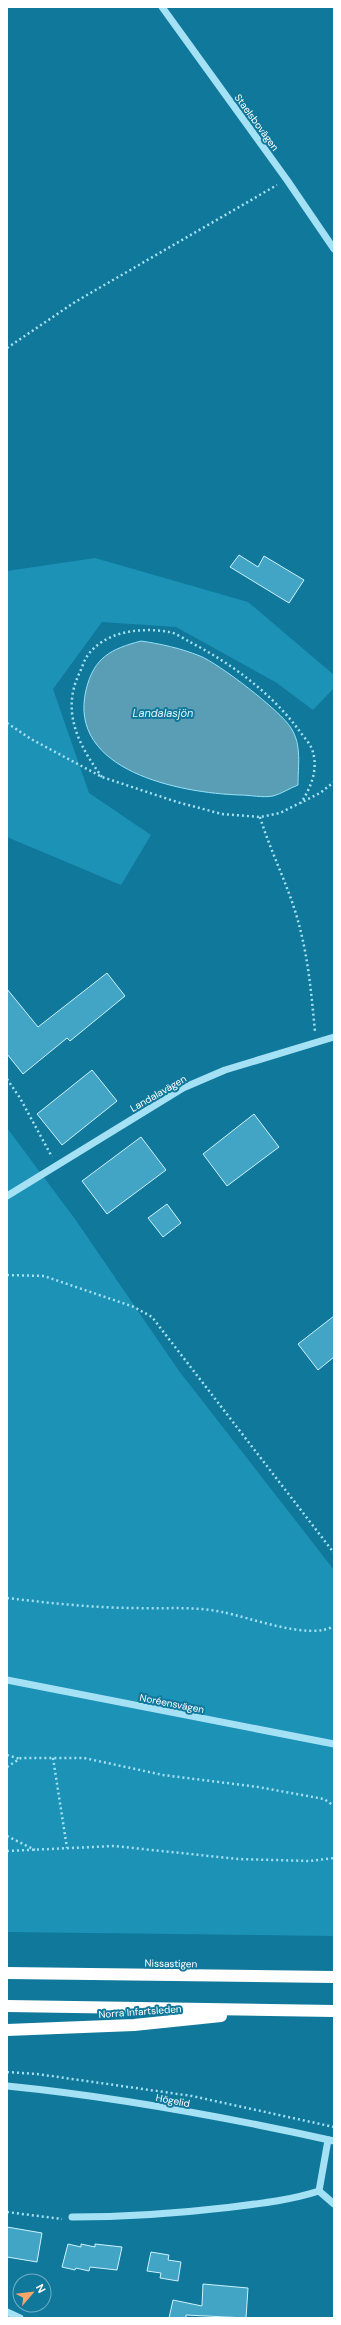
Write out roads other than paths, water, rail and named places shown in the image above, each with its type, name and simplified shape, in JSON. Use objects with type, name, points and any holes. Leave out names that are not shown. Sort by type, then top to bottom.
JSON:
[{"type":"highway","name":"Nissastigen","points":[[7,1973],[334,1977]]},
{"type":"highway","points":[[7,2006],[334,2011]]},
{"type":"highway","name":"Norra Infartsleden","points":[[7,2030],[134,2025],[274,2010]]},
{"type":"street","name":"Staelsbovägen","points":[[162,7],[287,180],[334,249]]},
{"type":"street","name":"Landalavägen","points":[[7,1196],[183,1088],[225,1070],[316,1044],[334,1037]]},
{"type":"street","name":"Noréensvägen","points":[[7,1680],[334,1744]]},
{"type":"street","name":"Högelid","points":[[7,2086],[72,2093],[124,2101],[331,2141]]},
{"type":"street","points":[[319,2191],[331,2141]]},
{"type":"street","points":[[319,2191],[334,2204]]},
{"type":"street","points":[[72,2217],[139,2217],[197,2211],[269,2203],[319,2191]]},
{"type":"street","points":[[7,2312],[20,2318]]},
{"type":"water","name":"Landalasjön","points":[[141,641],[178,649],[209,660],[248,688],[285,720],[291,728],[297,741],[299,756],[298,785],[269,797],[215,793],[188,789],[160,782],[133,772],[111,758],[94,740],[85,718],[86,690],[89,679],[94,670],[105,656],[121,647]]}]
